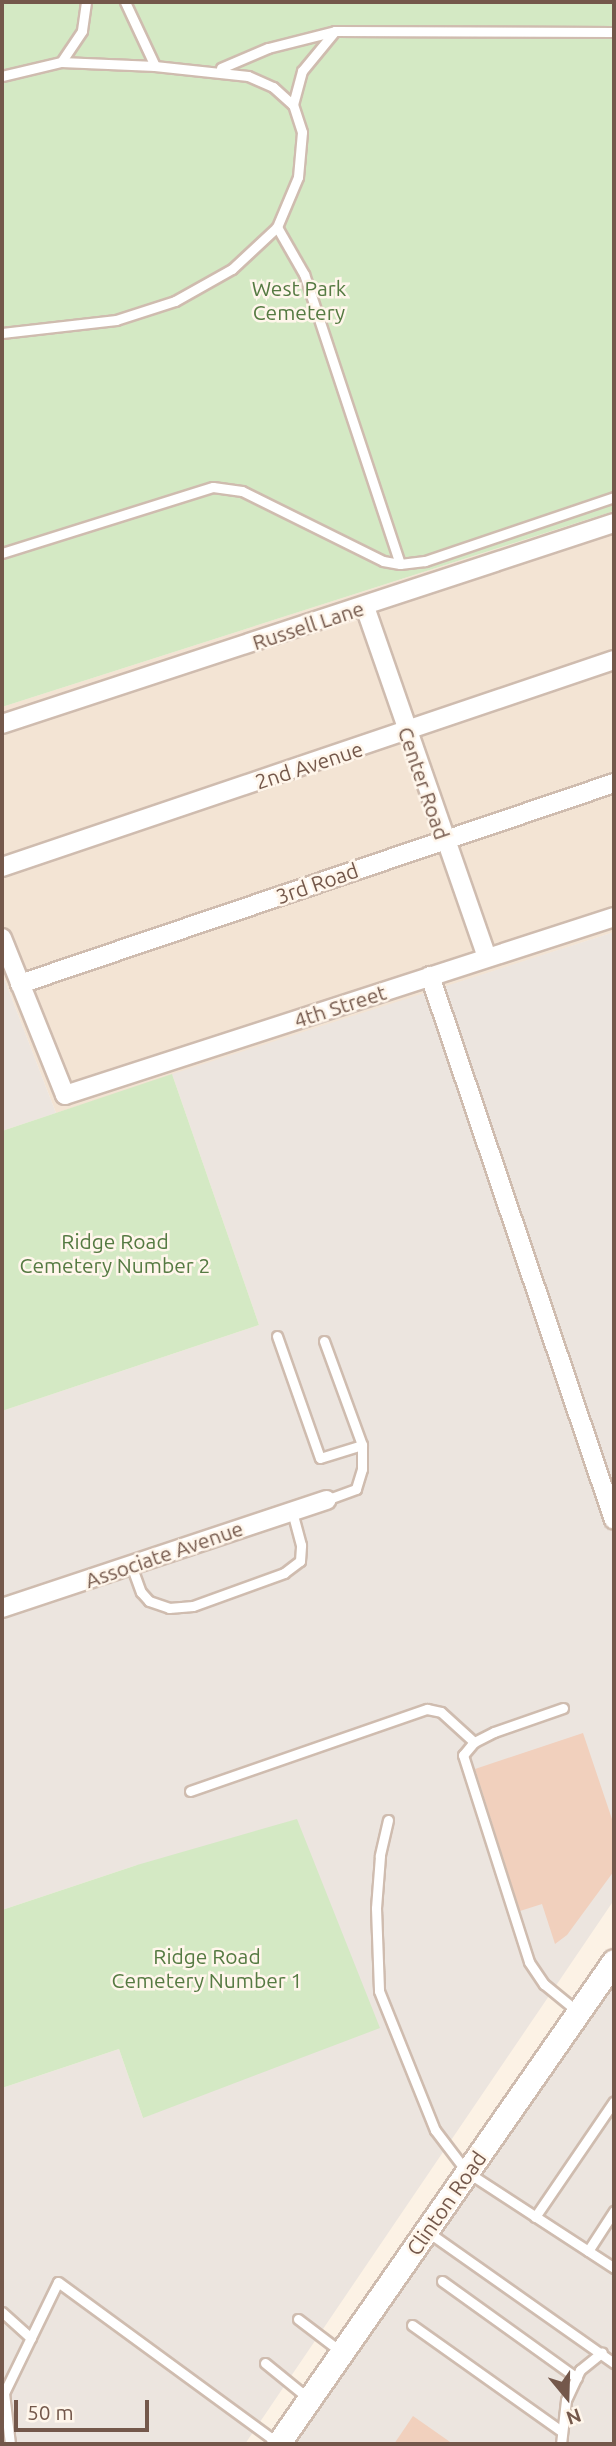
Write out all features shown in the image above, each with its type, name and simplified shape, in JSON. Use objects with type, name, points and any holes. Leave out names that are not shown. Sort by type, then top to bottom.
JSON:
[{"type":"street","name":"Russell Lane","points":[[2,724],[365,607],[614,523]]},
{"type":"street","name":"Center Road","points":[[365,607],[406,733],[487,957]]},
{"type":"street","name":"2nd Avenue","points":[[2,867],[406,733],[614,660]]},
{"type":"street","name":"3rd Road","points":[[20,984],[614,783]]},
{"type":"street","name":"4th Street","points":[[20,984],[65,1095],[614,917]]},
{"type":"street","points":[[2,938],[20,984]]},
{"type":"street","points":[[430,976],[614,1520]]},
{"type":"street","name":"Associate Avenue","points":[[2,1608],[326,1500]]},
{"type":"street","name":"Clinton Road","points":[[278,2444],[614,1961]]},
{"type":"lane","points":[[61,62],[82,31],[86,2]]},
{"type":"lane","points":[[125,2],[155,66]]},
{"type":"lane","points":[[216,70],[268,48],[335,31],[614,32]]},
{"type":"lane","points":[[293,105],[302,71],[335,31]]},
{"type":"lane","points":[[2,76],[61,62],[216,70],[248,76],[273,87],[293,105],[302,132],[298,177],[277,227],[232,269],[143,314],[2,333]]},
{"type":"lane","points":[[277,227],[304,274],[400,564]]},
{"type":"lane","points":[[2,553],[213,487],[242,491],[383,561],[400,564],[425,561],[614,497]]},
{"type":"lane","points":[[277,1336],[320,1458],[362,1445]]},
{"type":"lane","points":[[324,1341],[362,1445],[362,1469],[356,1489],[326,1500]]},
{"type":"lane","points":[[131,1565],[141,1592],[149,1601],[169,1608],[193,1606],[284,1573],[300,1562],[302,1545],[292,1511]]},
{"type":"lane","points":[[564,1708],[474,1742],[463,1755],[464,1767],[518,1938],[544,1984],[579,2012]]},
{"type":"lane","points":[[190,1791],[427,1709],[441,1712],[474,1742]]},
{"type":"lane","points":[[388,1820],[380,1856],[376,1908],[379,1991],[435,2130],[467,2172],[614,2268]]},
{"type":"lane","points":[[535,2217],[614,2101]]},
{"type":"lane","points":[[588,2251],[614,2211]]},
{"type":"lane","points":[[426,2231],[602,2352],[614,2363]]},
{"type":"lane","points":[[442,2281],[577,2378]]},
{"type":"lane","points":[[10,2444],[4,2393],[58,2282],[278,2444]]},
{"type":"lane","points":[[2,2312],[31,2338]]},
{"type":"lane","points":[[298,2319],[342,2352]]},
{"type":"lane","points":[[412,2325],[561,2431]]},
{"type":"lane","points":[[561,2444],[566,2400],[577,2378],[602,2352]]},
{"type":"lane","points":[[265,2363],[309,2399]]},
{"type":"shaded area","points":[[614,511],[614,932],[56,1113],[2,973],[2,707]]},
{"type":"shaded area","points":[[614,932],[614,1900],[245,2444],[2,2444],[2,2088],[119,2049],[143,2118],[137,1865],[2,1910],[2,1411],[259,1325],[172,1074]]},
{"type":"shaded area","points":[[2,973],[56,1113],[2,1131]]},
{"type":"shaded area","points":[[614,1978],[614,2444],[293,2444]]},
{"type":"green space","name":"West Park Cemetery","points":[[2,2],[614,2],[614,511],[2,707]]},
{"type":"green space","name":"Ridge Road Cemetery Number 2","points":[[172,1074],[259,1325],[2,1411],[2,1131]]},
{"type":"green space","name":"Ridge Road Cemetery Number 1","points":[[297,1819],[380,2028],[143,2118],[119,2049],[2,2088],[2,1910],[137,1865]]},
{"type":"building","points":[[583,1733],[614,1825],[614,1871],[567,1935],[555,1944],[542,1904],[520,1911],[475,1769]]},
{"type":"building","points":[[413,2416],[453,2444],[394,2444]]}]
